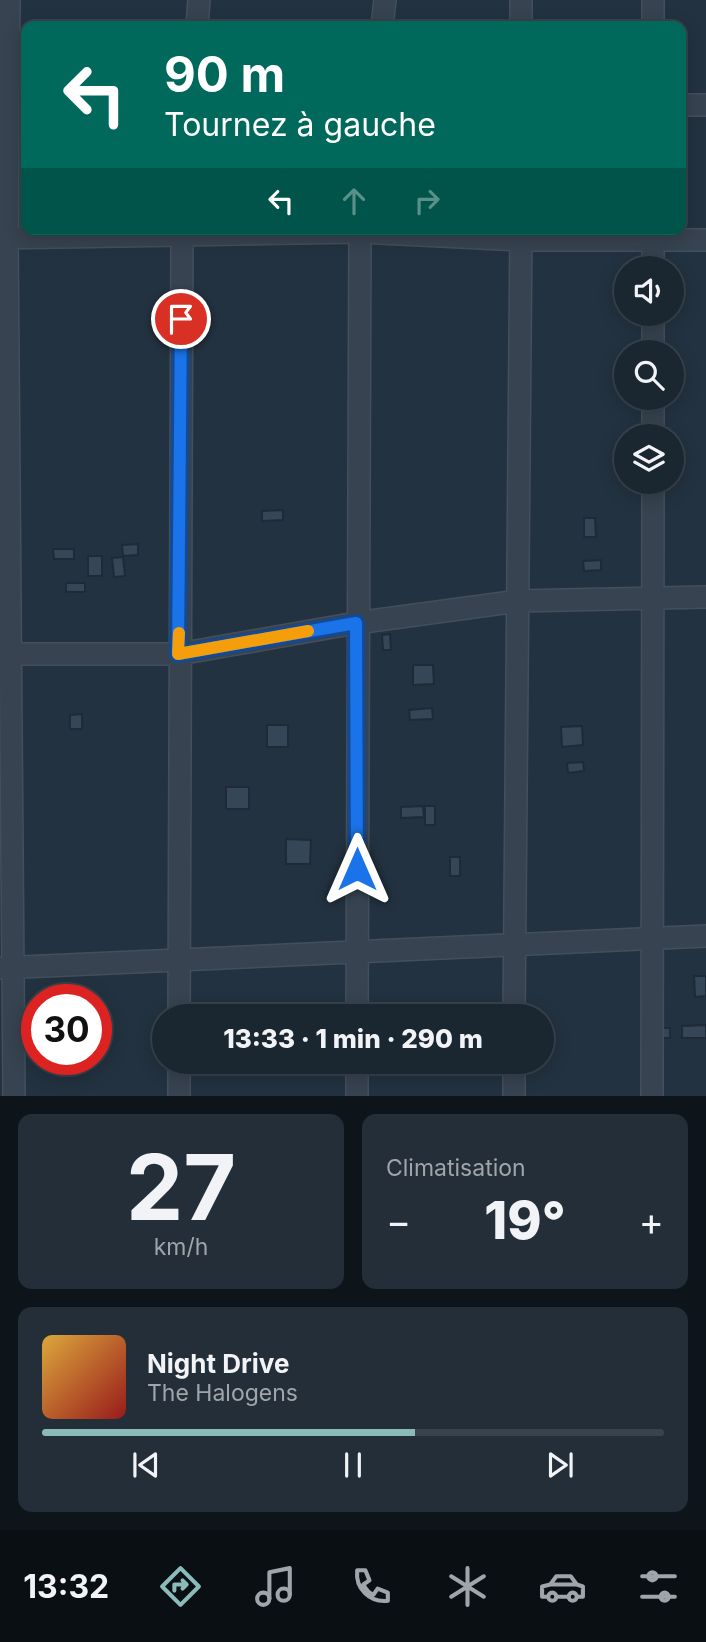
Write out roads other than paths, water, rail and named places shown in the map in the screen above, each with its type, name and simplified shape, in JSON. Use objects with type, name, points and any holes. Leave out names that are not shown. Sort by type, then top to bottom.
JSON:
[{"type":"street","points":[[9,0],[17,115],[3,238],[6,967],[14,1096]]},
{"type":"street","points":[[197,21],[199,0]]},
{"type":"street","points":[[383,21],[385,0]]},
{"type":"street","points":[[521,21],[522,0]]},
{"type":"street","points":[[653,0],[653,21]]},
{"type":"street","points":[[686,105],[706,105]]},
{"type":"street","points":[[3,238],[92,235]]},
{"type":"street","points":[[179,1004],[181,235]]},
{"type":"street","points":[[357,1004],[356,623],[360,235]]},
{"type":"street","points":[[514,1004],[521,235]]},
{"type":"street","points":[[653,256],[653,235],[706,240]]},
{"type":"street","points":[[652,1096],[653,494]]},
{"type":"street","points":[[5,654],[178,654],[356,623],[518,601],[706,597]]},
{"type":"street","points":[[6,967],[706,936]]},
{"type":"street","points":[[179,1074],[179,1096]]},
{"type":"street","points":[[357,1074],[357,1096]]},
{"type":"street","points":[[514,1074],[514,1096]]}]
